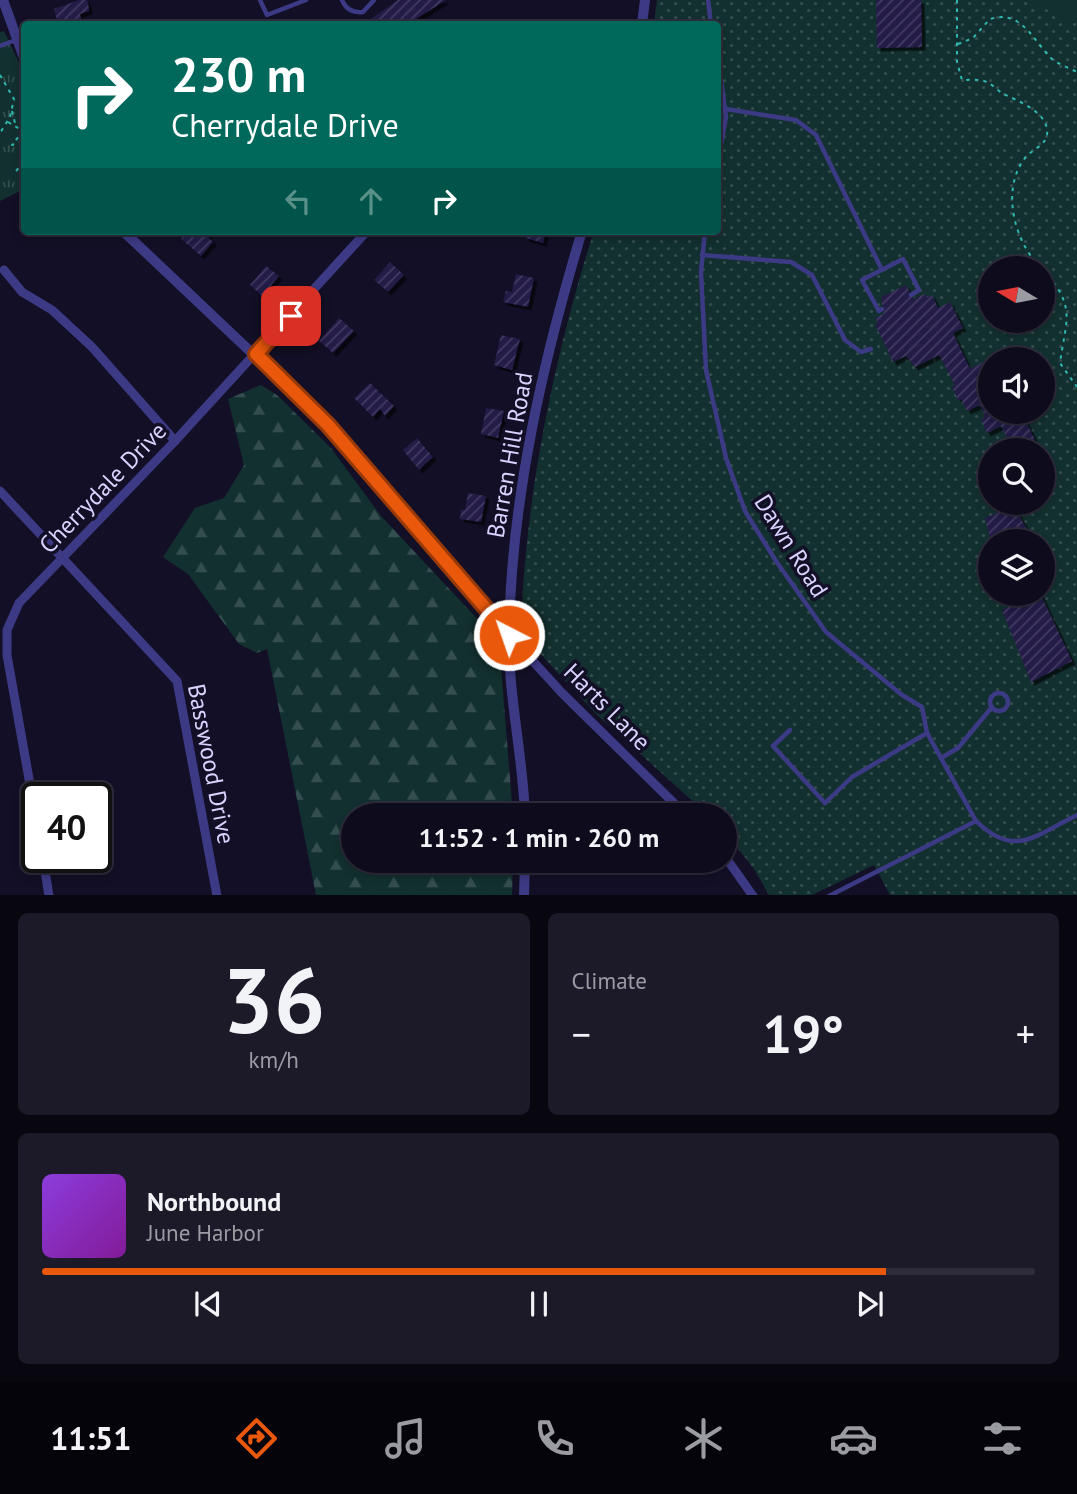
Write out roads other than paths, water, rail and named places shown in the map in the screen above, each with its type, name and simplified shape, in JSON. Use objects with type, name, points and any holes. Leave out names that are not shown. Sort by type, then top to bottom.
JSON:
[{"type":"street","points":[[3,0],[21,50]]},
{"type":"street","points":[[642,21],[645,0]]},
{"type":"street","name":"Harts Lane","points":[[127,235],[328,425],[562,693],[674,803]]},
{"type":"street","name":"Cherrydale Drive","points":[[30,782],[7,655],[7,630],[19,603],[175,441],[363,235]]},
{"type":"street","name":"Barren Hill Road","points":[[524,803],[509,635],[517,506],[546,374],[581,235]]},
{"type":"street","points":[[4,270],[22,292],[52,310],[92,347],[175,441]]},
{"type":"street","name":"Basswood Drive","points":[[0,491],[177,681],[217,895]]},
{"type":"street","points":[[46,873],[50,895]]},
{"type":"street","points":[[524,895],[525,873]]},
{"type":"street","points":[[737,873],[753,895]]},
{"type":"lane","points":[[260,0],[267,15],[306,0]]},
{"type":"lane","points":[[342,0],[347,9],[355,13],[363,12],[374,0]]},
{"type":"lane","points":[[708,0],[710,21]]},
{"type":"lane","points":[[0,46],[17,40]]},
{"type":"lane","points":[[721,76],[726,108],[726,127],[721,148]]},
{"type":"lane","points":[[726,108],[796,120],[816,135],[882,270]]},
{"type":"lane","name":"Dawn Road","points":[[704,235],[702,255],[706,370],[726,458],[745,510],[776,561],[826,632],[902,695],[922,707],[927,733]]},
{"type":"lane","points":[[702,255],[791,262],[804,268],[812,275],[845,340],[861,352],[871,349]]},
{"type":"lane","points":[[882,309],[878,311],[862,280],[903,259],[919,290],[911,295]]},
{"type":"lane","points":[[941,758],[958,748],[992,707]]},
{"type":"lane","points":[[790,730],[773,746],[825,803],[852,777],[927,733],[976,821],[986,833],[1009,842],[1022,841],[1077,815]]},
{"type":"lane","points":[[829,895],[976,821]]}]
